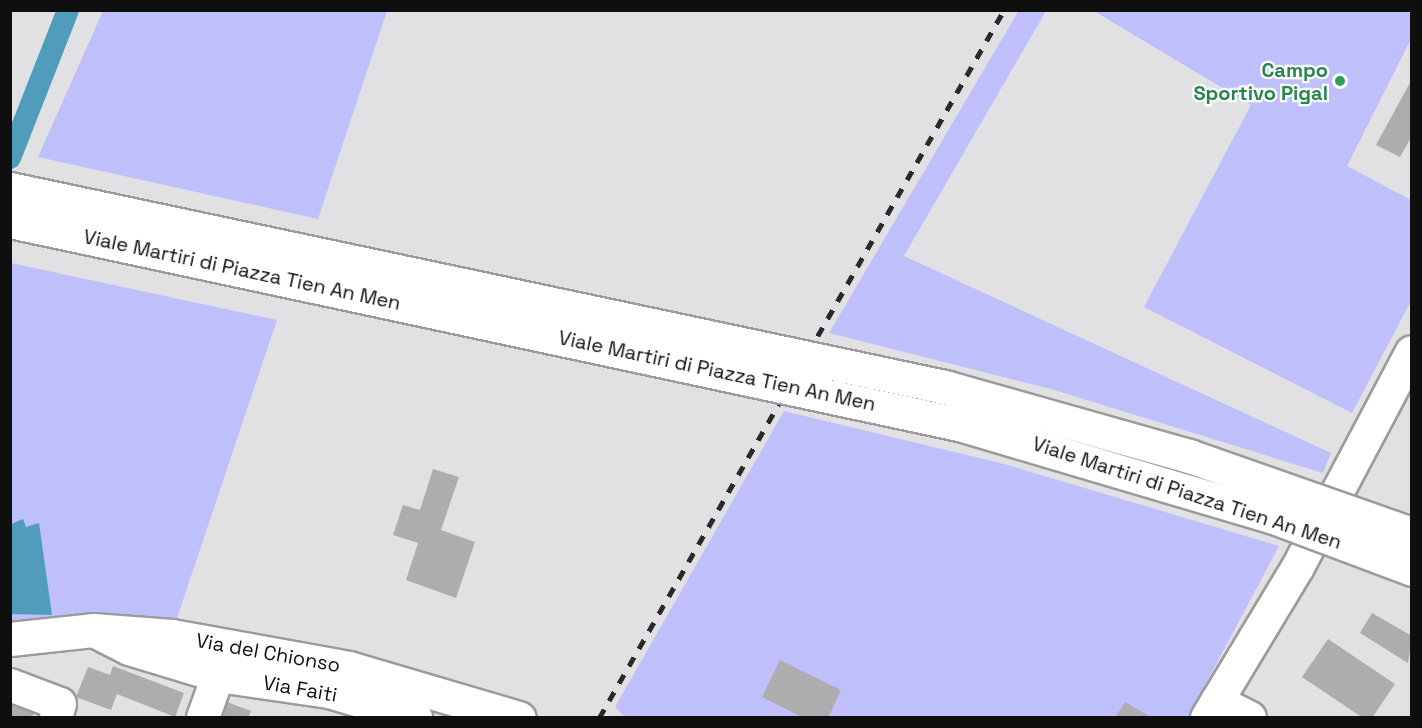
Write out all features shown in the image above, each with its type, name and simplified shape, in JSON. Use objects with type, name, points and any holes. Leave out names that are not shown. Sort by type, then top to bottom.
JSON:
[{"type":"main road","name":"Viale Martiri di Piazza Tien An Men","points":[[10,189],[945,387],[1199,459],[1412,534]]},
{"type":"main road","name":"Viale Martiri di Piazza Tien An Men","points":[[10,221],[963,425],[1263,513],[1412,569]]},
{"type":"main road","name":"Via del Chionso","points":[[10,639],[93,630],[172,636],[349,668],[519,717]]},
{"type":"street","points":[[1250,717],[1212,709],[1345,482],[1412,352]]},
{"type":"street","name":"Via Faiti","points":[[93,630],[129,649],[218,676],[329,692],[416,717]]},
{"type":"street","points":[[203,717],[218,676]]},
{"type":"street","points":[[10,685],[60,704],[56,717]]},
{"type":"shaded area","points":[[1019,10],[1046,11],[904,256],[1331,453],[1323,473],[1051,389],[829,333]]},
{"type":"shaded area","points":[[103,11],[387,11],[318,219],[38,157]]},
{"type":"shaded area","points":[[1094,11],[1411,11],[1411,39],[1347,166],[1411,200],[1411,301],[1352,413],[1144,307],[1251,105]]},
{"type":"shaded area","points":[[11,263],[277,320],[177,618],[78,614],[11,623]]},
{"type":"shaded area","points":[[784,411],[1008,465],[1279,546],[1188,717],[626,718],[615,707]]},
{"type":"shaded area","points":[[23,519],[26,527],[39,523],[52,615],[11,614],[11,524]]},
{"type":"building","points":[[1412,79],[1412,136],[1400,157],[1376,145]]},
{"type":"building","points":[[433,469],[459,477],[441,530],[475,542],[456,598],[406,580],[418,543],[393,535],[403,505],[420,510]]},
{"type":"building","points":[[1372,613],[1412,636],[1408,663],[1360,633]]},
{"type":"building","points":[[1328,639],[1395,684],[1372,718],[1363,718],[1302,677]]},
{"type":"building","points":[[780,660],[841,690],[828,718],[804,718],[762,697]]},
{"type":"building","points":[[113,666],[184,693],[175,717],[117,694],[111,710],[76,697],[88,667],[110,675]]},
{"type":"building","points":[[10,695],[36,705],[32,718],[10,718]]},
{"type":"building","points":[[219,699],[251,711],[248,718],[212,718]]},
{"type":"building","points":[[1125,702],[1152,718],[1115,718]]},
{"type":"waterway","points":[[10,158],[68,10]]},
{"type":"railway","points":[[599,718],[1004,10]]},
{"type":"place","name":"Campo Sportivo Pigal","points":[[1340,81]]}]
